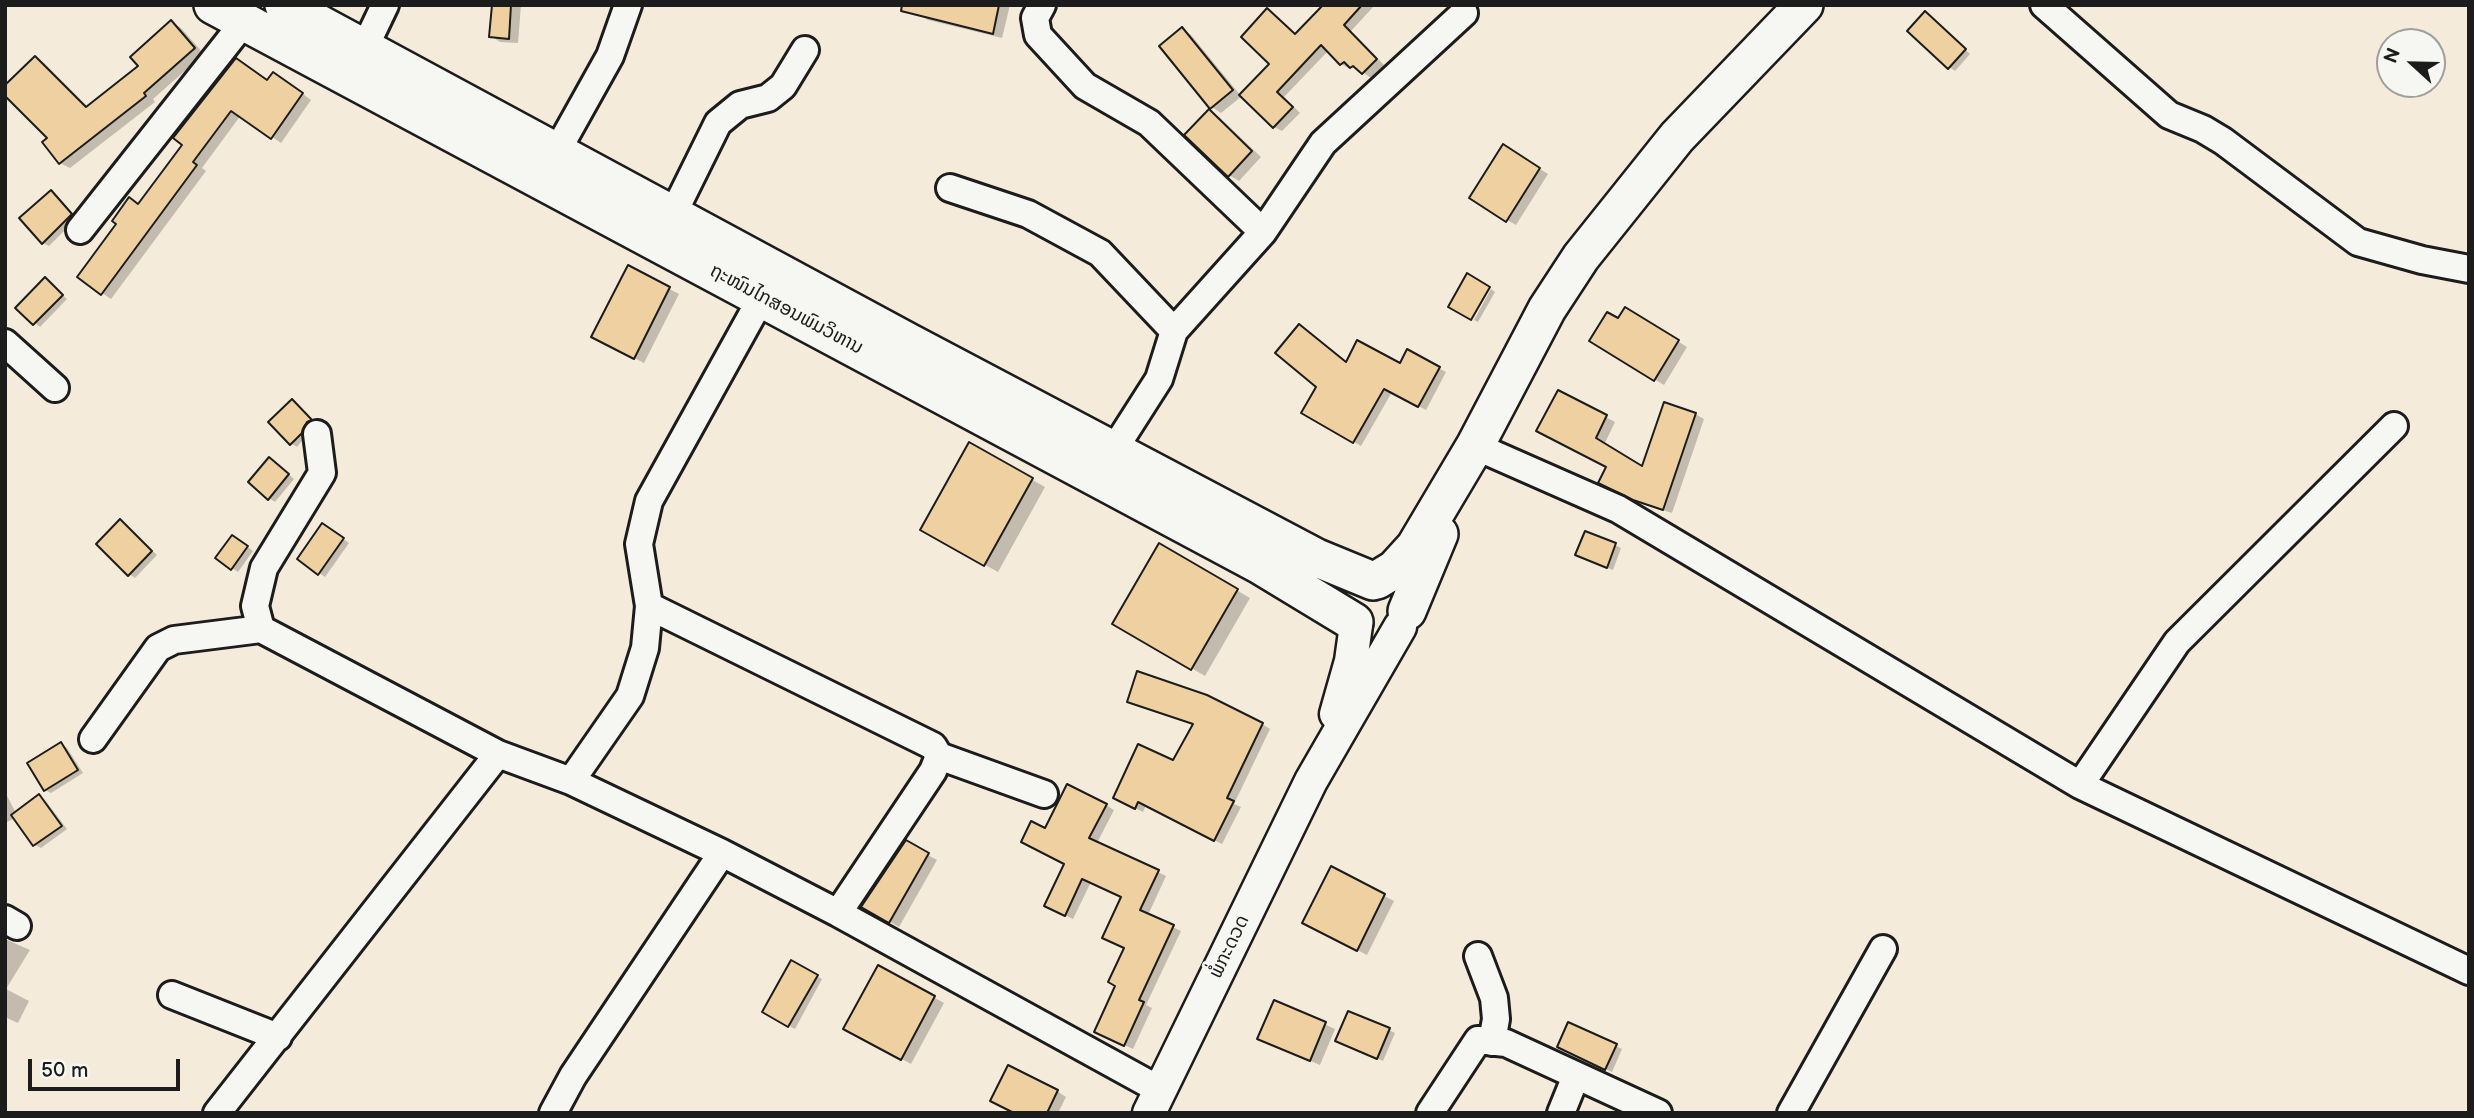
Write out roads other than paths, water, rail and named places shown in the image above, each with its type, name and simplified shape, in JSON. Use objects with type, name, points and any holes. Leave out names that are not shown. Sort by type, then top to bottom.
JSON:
[{"type":"highway","name":"ຖະໜົນໄກສອນພົມວິຫານ","points":[[284,5],[673,214],[901,355],[1355,623]]},
{"type":"highway","points":[[1475,446],[1404,619],[1386,636],[1377,637],[1362,631],[1355,623],[1351,605],[1353,597],[1358,589],[1395,569],[1415,547],[1475,446],[1547,309],[1581,257],[1677,137],[1804,5]]},
{"type":"highway","name":"ຖະໜົນໄກສອນພົມວິຫານ","points":[[229,13],[762,297],[901,355],[1114,451],[1317,558],[1375,580]]},
{"type":"highway","points":[[1375,580],[1392,583],[1399,588],[1407,603],[1404,619]]},
{"type":"main road","points":[[1311,781],[1404,619]]},
{"type":"main road","points":[[1311,781],[1341,699],[1351,661],[1355,623]]},
{"type":"main road","name":"ພໍ່ກະດວດ","points":[[1153,1107],[1311,781]]},
{"type":"street","points":[[364,49],[385,5]]},
{"type":"street","points":[[557,151],[610,56],[628,5]]},
{"type":"street","points":[[1042,5],[1035,18],[1038,34],[1085,86],[1149,123],[1263,232]]},
{"type":"street","points":[[2044,5],[2169,115],[2203,129],[2223,141],[2275,177],[2358,242],[2422,260],[2469,269]]},
{"type":"street","points":[[1114,451],[1159,379],[1174,331],[1263,232],[1323,143],[1464,12]]},
{"type":"street","points":[[80,230],[229,13]]},
{"type":"street","points":[[673,214],[718,123],[740,105],[768,99],[783,86],[805,50]]},
{"type":"street","points":[[950,188],[1028,214],[1100,253],[1174,331]]},
{"type":"street","points":[[572,781],[630,696],[645,648],[649,606],[639,544],[649,501],[762,297]]},
{"type":"street","points":[[5,343],[55,388]]},
{"type":"street","points":[[2080,785],[2177,642],[2394,426]]},
{"type":"street","points":[[261,629],[255,606],[264,568],[323,473],[317,434]]},
{"type":"street","points":[[1475,446],[1618,509],[2080,785],[2469,971]]},
{"type":"street","points":[[649,606],[933,746],[939,756],[1044,794]]},
{"type":"street","points":[[93,739],[158,648],[174,640],[261,629],[498,754],[572,781],[722,853],[838,913],[1153,1107]]},
{"type":"street","points":[[218,1113],[498,754]]},
{"type":"street","points":[[838,913],[933,771],[939,756]]},
{"type":"street","points":[[553,1113],[573,1076],[722,853]]},
{"type":"street","points":[[1791,1113],[1883,948]]},
{"type":"street","points":[[1478,956],[1493,998],[1496,1019],[1492,1042]]},
{"type":"street","points":[[172,995],[278,1037]]},
{"type":"street","points":[[1430,1113],[1471,1047],[1478,1041],[1506,1043],[1658,1113]]},
{"type":"street","points":[[1561,1113],[1576,1076]]}]
